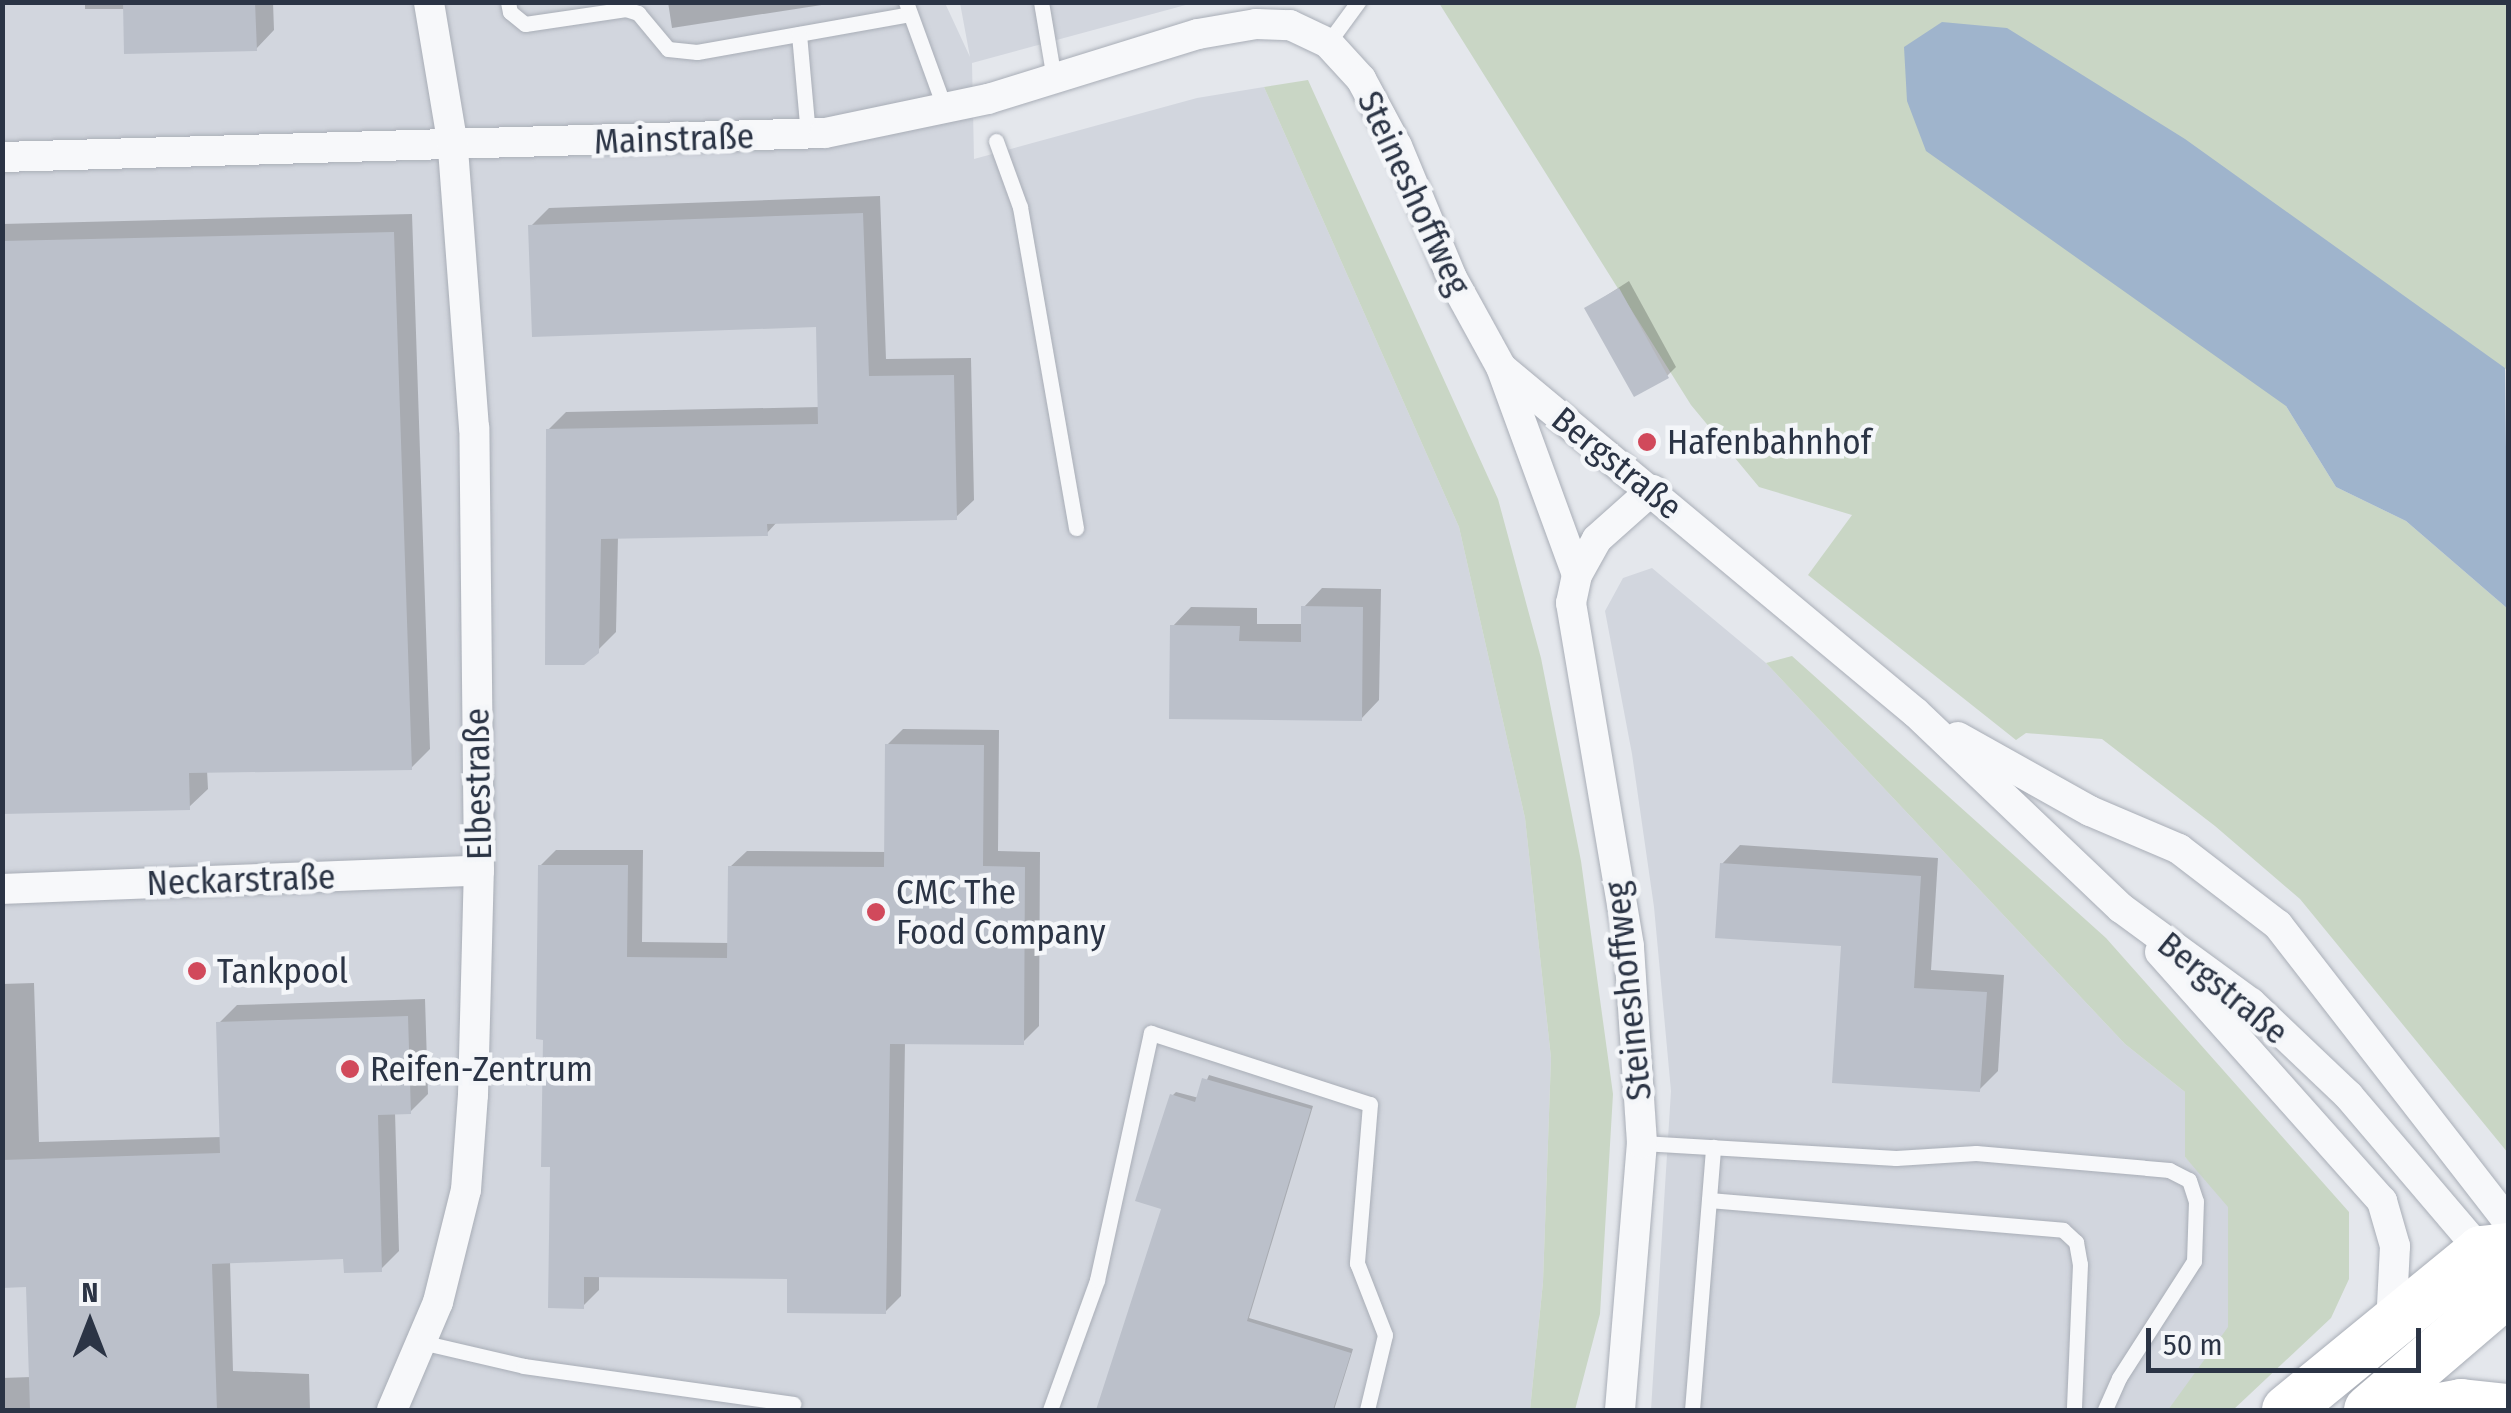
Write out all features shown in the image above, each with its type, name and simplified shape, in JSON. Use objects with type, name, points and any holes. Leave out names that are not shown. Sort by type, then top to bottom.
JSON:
[{"type":"main road","points":[[2287,1410],[2390,1324],[2503,1259]]},
{"type":"main road","points":[[2368,1410],[2503,1259]]},
{"type":"main road","points":[[2428,1410],[2461,1404],[2508,1408]]},
{"type":"street","name":"Elbestraße","points":[[392,1410],[438,1302],[466,1190],[479,871],[474,428],[453,146],[430,2]]},
{"type":"street","name":"Mainstraße","points":[[2,156],[808,134],[945,109],[1198,34],[1256,24],[1290,25],[1328,43]]},
{"type":"street","name":"Steineshoffweg","points":[[1328,43],[1361,79],[1397,146],[1452,278],[1500,368],[1577,574],[1571,602],[1629,946],[1642,1143],[1620,1410]]},
{"type":"street","name":"Bergstraße","points":[[1500,368],[1652,490],[1916,714],[2121,908],[2251,1003],[2348,1096],[2503,1259]]},
{"type":"street","points":[[1577,574],[1597,539],[1652,490]]},
{"type":"street","name":"Bergstraße","points":[[1916,714],[2090,811],[2179,849],[2278,926],[2503,1259]]},
{"type":"street","name":"Neckarstraße","points":[[2,889],[479,871]]},
{"type":"street","points":[[2121,908],[2382,1202],[2395,1246],[2390,1324]]},
{"type":"lane","points":[[508,2],[510,12],[526,24],[626,9],[638,13],[668,50],[697,52],[799,34],[908,8],[945,109]]},
{"type":"lane","points":[[1042,2],[1054,79]]},
{"type":"lane","points":[[1328,43],[1358,2]]},
{"type":"lane","points":[[799,34],[808,134]]},
{"type":"lane","points":[[996,141],[1020,206],[1076,528]]},
{"type":"lane","points":[[1050,1410],[1097,1280],[1151,1033],[1370,1104],[1358,1263],[1385,1336],[1366,1410]]},
{"type":"lane","points":[[1642,1143],[1896,1158],[1976,1153],[2169,1170],[2189,1180],[2196,1201],[2194,1261],[2119,1378],[2106,1410]]},
{"type":"lane","points":[[1692,1410],[1713,1147]]},
{"type":"lane","points":[[1708,1200],[2063,1230],[2076,1242],[2080,1264],[2074,1410]]},
{"type":"lane","points":[[422,1342],[524,1366],[793,1404]]},
{"type":"shaded area","points":[[3,3],[945,3],[970,57],[960,3],[1193,3],[972,63],[974,159],[1197,98],[1264,87],[1459,527],[1525,818],[1551,1058],[1543,1282],[1530,1410],[3,1410]]},
{"type":"shaded area","points":[[1652,568],[1766,663],[2125,1044],[2185,1092],[2185,1157],[2297,1275],[2174,1410],[1651,1410],[1671,1091],[1654,907],[1632,754],[1605,611],[1623,578]]},
{"type":"green space","points":[[1439,3],[2508,3],[2508,373],[2505,368],[2286,406],[2336,487],[2406,521],[2508,609],[2508,1153],[2300,899],[2215,826],[2102,739],[2026,733],[2016,740],[1808,575],[1852,515],[1759,487],[1691,405]]},
{"type":"green space","points":[[1308,80],[1498,499],[1541,658],[1581,861],[1613,1094],[1600,1314],[1575,1410],[1530,1410],[1543,1282],[1551,1058],[1525,818],[1459,527],[1264,87]]},
{"type":"green space","points":[[1792,656],[2106,938],[2349,1212],[2349,1279],[2331,1318],[2233,1410],[2168,1410],[2228,1327],[2228,1207],[2185,1157],[2185,1092],[2125,1044],[1766,663]]},
{"type":"water","points":[[1942,22],[2007,28],[2185,139],[2505,368],[2508,609],[2406,521],[2336,487],[2286,406],[1926,151],[1907,101],[1904,47]]},
{"type":"building","points":[[123,2],[255,2],[257,51],[124,54]]},
{"type":"building","points":[[863,213],[869,376],[954,375],[957,520],[767,524],[768,536],[601,539],[599,653],[584,665],[545,665],[546,429],[818,424],[816,327],[532,337],[528,225]]},
{"type":"building","points":[[394,232],[412,770],[189,773],[190,810],[2,814],[2,241]]},
{"type":"building","points":[[1619,288],[1669,378],[1634,397],[1584,308]]},
{"type":"building","points":[[1301,606],[1363,607],[1362,721],[1169,719],[1170,625],[1240,626],[1239,641],[1301,642]]},
{"type":"building","points":[[885,744],[984,745],[983,866],[1025,867],[1024,1045],[890,1044],[886,1314],[787,1313],[787,1279],[584,1277],[584,1309],[548,1308],[550,1167],[541,1167],[543,1040],[536,1039],[538,865],[628,865],[627,957],[727,958],[728,866],[884,867]]},
{"type":"building","points":[[1720,863],[1921,876],[1914,988],[1987,992],[1980,1092],[1832,1083],[1841,946],[1715,938]]},
{"type":"building","points":[[408,1016],[411,1114],[378,1115],[382,1272],[344,1273],[343,1259],[212,1264],[217,1410],[30,1410],[26,1287],[2,1288],[2,1160],[220,1153],[216,1022]]},
{"type":"building","points":[[1202,1078],[1311,1109],[1247,1321],[1351,1353],[1333,1410],[1096,1410],[1161,1209],[1135,1201],[1170,1094],[1195,1102]]},
{"type":"place","name":"Hafenbahnhof","points":[[1647,442]]},
{"type":"place","name":"CMC The Food Company","points":[[876,912]]},
{"type":"place","name":"Tankpool","points":[[197,971]]},
{"type":"place","name":"Reifen-Zentrum","points":[[350,1069]]}]
